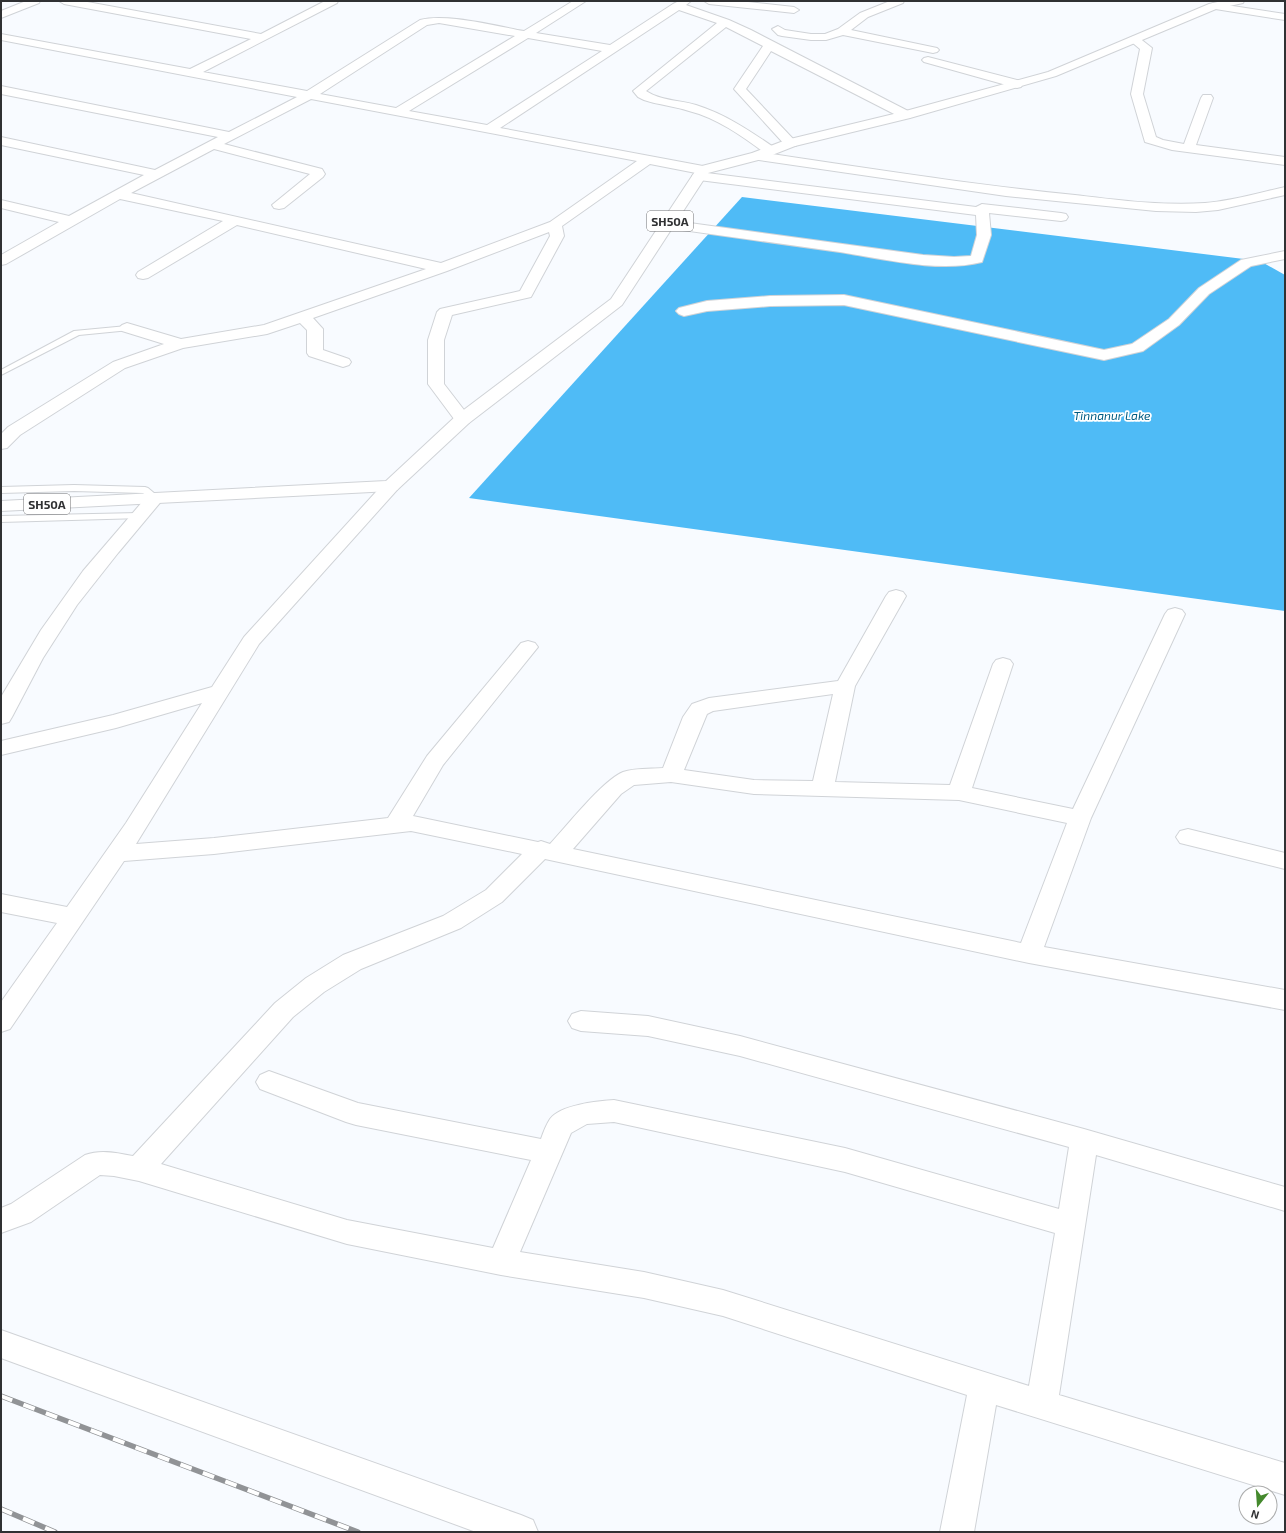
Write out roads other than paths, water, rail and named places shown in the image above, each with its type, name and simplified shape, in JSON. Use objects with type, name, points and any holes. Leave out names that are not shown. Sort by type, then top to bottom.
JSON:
[{"type":"street","points":[[17,1],[32,2]]},
{"type":"street","points":[[64,1],[261,37]]},
{"type":"street","points":[[315,1],[331,2]]},
{"type":"street","points":[[397,113],[581,1]]},
{"type":"street","points":[[709,1],[794,10]]},
{"type":"street","points":[[752,35],[778,29],[802,1]]},
{"type":"street","points":[[778,29],[782,33],[821,37],[842,31],[864,15],[898,1]]},
{"type":"street","points":[[701,173],[791,143],[906,115],[1052,74],[1218,4],[1239,1]]},
{"type":"street","points":[[1,15],[32,2]]},
{"type":"street","points":[[190,74],[331,2]]},
{"type":"street","points":[[488,130],[681,4],[752,35],[906,115]]},
{"type":"street","points":[[1218,4],[1285,17]]},
{"type":"street","points":[[1,261],[118,194],[308,96],[424,22],[439,20],[611,49]]},
{"type":"street","points":[[725,22],[639,91],[641,95],[650,98],[709,114],[752,138],[763,153],[922,181],[1058,198],[1169,207],[1196,208],[1218,206],[1285,191]]},
{"type":"street","points":[[842,31],[931,55],[1017,84]]},
{"type":"street","points":[[1,37],[647,160],[701,173],[983,212]]},
{"type":"street","points":[[1134,39],[1146,48],[1136,94],[1150,139],[1159,143],[1189,148],[1285,161]]},
{"type":"street","points":[[769,45],[740,89],[791,143]]},
{"type":"street","points":[[1,90],[230,136]]},
{"type":"street","points":[[1189,148],[1207,98]]},
{"type":"street","points":[[1,141],[156,174]]},
{"type":"street","points":[[212,145],[317,172],[318,174],[279,205]]},
{"type":"street","points":[[1,444],[14,431],[119,364],[180,344],[267,329],[442,268],[555,226],[647,160]]},
{"type":"street","name":"SH50A","points":[[1,506],[390,486],[463,419],[617,302],[701,173]]},
{"type":"street","points":[[118,194],[442,268]]},
{"type":"street","points":[[1,204],[72,221]]},
{"type":"street","points":[[668,224],[896,256],[957,262],[977,259],[984,236],[982,208],[1061,217]]},
{"type":"street","points":[[143,274],[235,220]]},
{"type":"street","points":[[463,419],[436,384],[436,340],[445,312],[526,294],[557,236],[555,226]]},
{"type":"street","points":[[684,311],[707,306],[844,300],[1104,355],[1137,348],[1174,322],[1204,290],[1246,263],[1285,255]]},
{"type":"street","points":[[303,317],[315,329],[315,353],[343,362]]},
{"type":"street","points":[[127,328],[180,344]]},
{"type":"street","points":[[1,1022],[117,853],[251,641],[390,486]]},
{"type":"street","points":[[1,717],[14,689],[54,624],[117,539],[155,498]]},
{"type":"street","points":[[822,789],[845,686],[896,596]]},
{"type":"street","points":[[1029,954],[1080,818],[1175,614]]},
{"type":"street","points":[[396,824],[435,761],[528,647]]},
{"type":"street","points":[[960,793],[1003,664]]},
{"type":"street","points":[[672,775],[694,717],[699,709],[709,705],[845,686]]},
{"type":"street","points":[[1,748],[116,721],[220,691]]},
{"type":"street","points":[[139,1168],[183,1122],[284,1010],[315,985],[352,962],[452,922],[494,896],[549,851],[612,789],[629,778],[672,775],[754,787],[960,793],[1080,818]]},
{"type":"street","points":[[117,853],[214,846],[411,823],[549,851],[1029,954],[1285,1000]]},
{"type":"street","points":[[1188,837],[1285,861]]},
{"type":"street","points":[[1,903],[74,917]]},
{"type":"street","points":[[581,1021],[648,1026],[740,1046],[1084,1140],[1285,1199]]},
{"type":"street","points":[[269,1082],[356,1114],[548,1152]]},
{"type":"street","points":[[501,1262],[560,1126],[574,1117],[589,1112],[614,1111],[845,1160],[1071,1225]]},
{"type":"street","points":[[1042,1405],[1084,1140]]},
{"type":"street","points":[[1,1221],[21,1213],[95,1163],[139,1168],[347,1232],[501,1262],[644,1285],[723,1303],[984,1387],[1285,1480]]},
{"type":"street","points":[[1,1344],[521,1532]]},
{"type":"street","points":[[957,1532],[984,1387]]},
{"type":"lane","points":[[1,373],[77,333],[127,328]]},
{"type":"lane","points":[[1,490],[74,488],[146,490],[155,498]]},
{"type":"lane","points":[[1,519],[139,516]]},
{"type":"water","name":"Tinnanur Lake","points":[[742,197],[1260,261],[1285,275],[1285,611],[469,498]]},
{"type":"railway","points":[[1,1396],[358,1532]]},
{"type":"railway","points":[[1,1509],[55,1532]]}]
